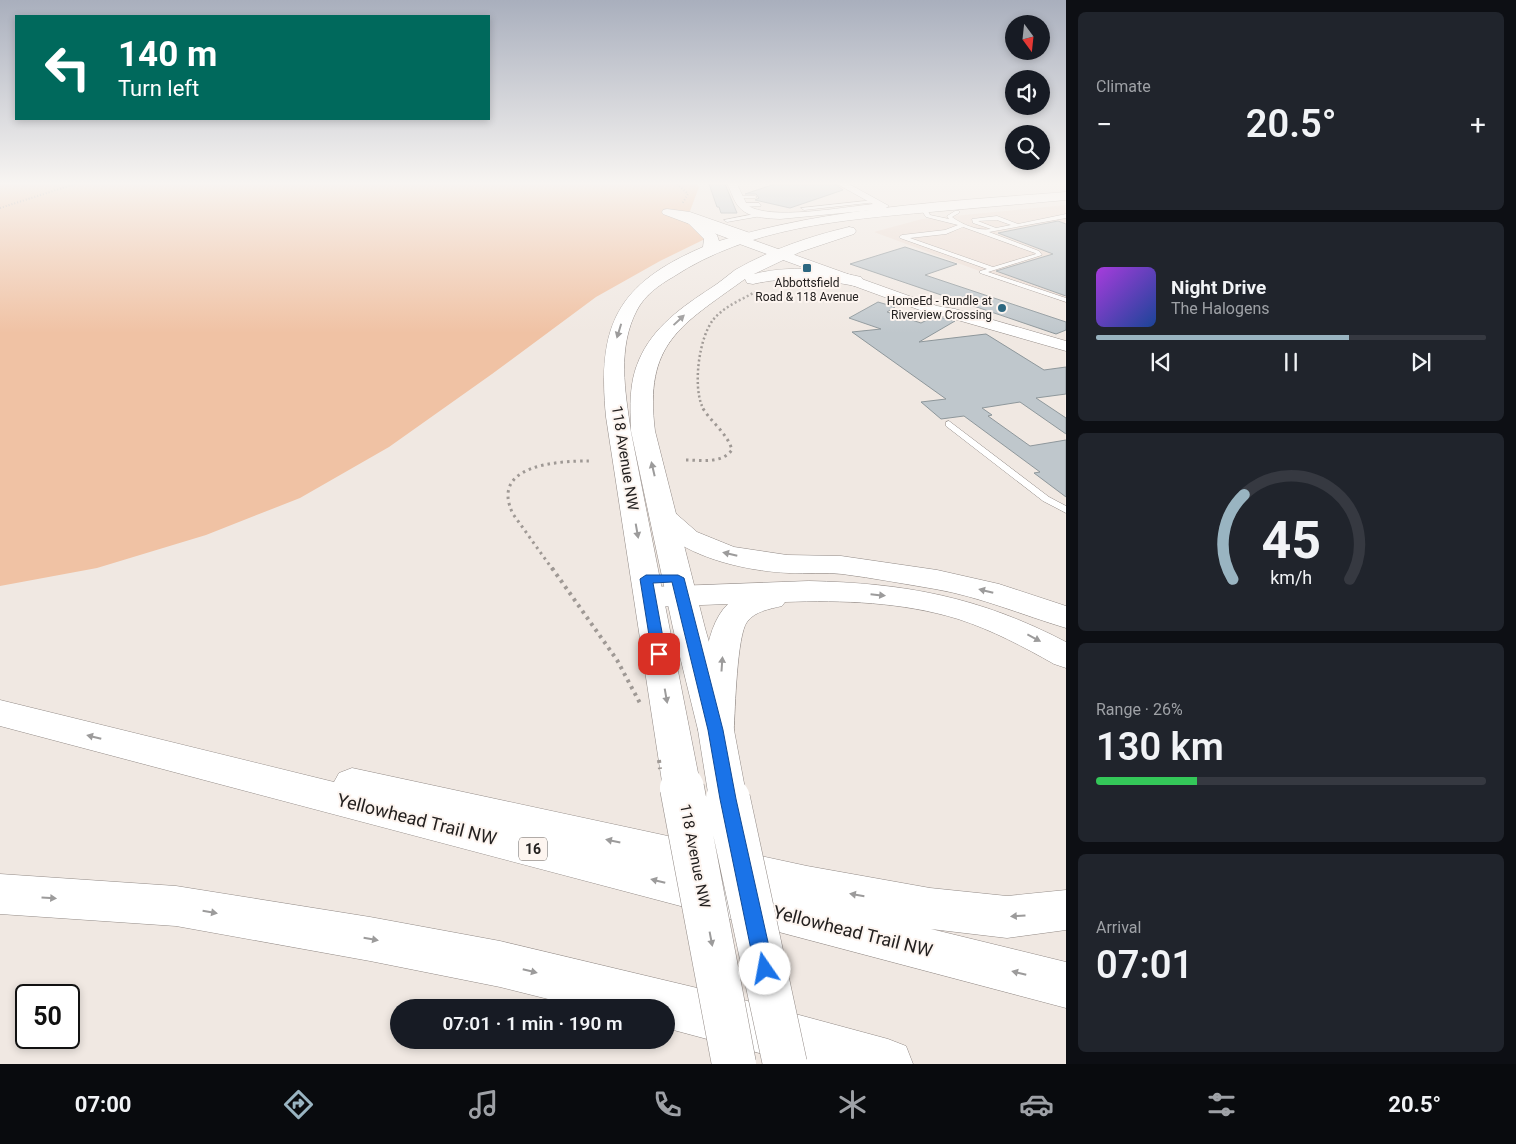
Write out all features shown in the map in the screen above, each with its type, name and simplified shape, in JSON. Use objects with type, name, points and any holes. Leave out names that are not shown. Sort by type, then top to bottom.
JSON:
[{"type":"main road","points":[[707,234],[712,238],[716,234]]},
{"type":"main road","name":"118 Avenue NW","points":[[716,234],[640,292],[628,309],[618,330],[614,357],[613,388],[663,588],[716,730],[728,799],[785,1064]]},
{"type":"main road","name":"118 Avenue NW","points":[[728,234],[744,238],[764,234]]},
{"type":"main road","name":"118 Avenue NW","points":[[734,1064],[670,774],[663,588],[663,517],[643,431],[640,398],[643,376],[651,355],[661,339],[678,320],[743,274],[786,253],[842,234]]},
{"type":"main road","points":[[829,237],[819,245],[818,251],[850,276]]},
{"type":"main road","points":[[720,290],[761,276],[786,272],[850,276]]},
{"type":"main road","points":[[663,517],[687,538],[709,548],[730,554],[787,564],[840,565],[988,591],[1066,617]]},
{"type":"main road","points":[[663,588],[788,575],[900,575]]},
{"type":"main road","points":[[663,588],[853,592],[912,599],[966,611],[1029,635],[1066,656]]},
{"type":"main road","points":[[716,730],[723,655],[730,621],[751,603],[812,591]]},
{"type":"main road","name":"Yellowhead Trail NW","points":[[0,713],[1066,985]]},
{"type":"main road","points":[[126,745],[224,756],[807,886],[921,906],[1007,917],[1052,914],[1066,910]]},
{"type":"main road","points":[[0,894],[176,906],[407,946],[500,964],[695,1011],[888,1064]]},
{"type":"street","points":[[728,234],[744,238]]},
{"type":"street","points":[[730,234],[850,276],[927,308],[950,312],[1066,346]]},
{"type":"lane","points":[[931,234],[902,237],[994,269]]},
{"type":"lane","points":[[986,234],[1037,252],[1039,255],[982,272],[1066,300]]},
{"type":"lane","points":[[949,424],[1046,499],[1066,510]]},
{"type":"path","points":[[686,460],[718,459],[728,456],[732,450],[730,442],[708,418],[700,403],[697,387],[698,373],[706,334],[712,321],[721,312],[760,289]]},
{"type":"path","points":[[589,461],[556,462],[528,470],[510,485],[507,500],[513,514],[617,660],[644,711]]},
{"type":"path","points":[[657,752],[670,774]]},
{"type":"shaded area","points":[[0,234],[702,234],[707,238],[660,261],[596,297],[389,447],[300,498],[206,535],[97,568],[0,586]]},
{"type":"shaded area","points":[[878,234],[1066,234],[1066,303]]},
{"type":"building","points":[[1000,234],[1066,234],[1066,296],[996,271],[1053,254]]},
{"type":"building","points":[[905,247],[957,264],[925,275],[1066,322],[1066,330],[1056,334],[850,264]]},
{"type":"building","points":[[878,302],[895,307],[887,312],[921,323],[935,316],[955,321],[919,342],[986,334],[1044,370],[1066,367],[1066,394],[1036,398],[1066,418],[1066,434],[1020,402],[982,408],[992,415],[988,416],[1030,446],[1066,440],[1066,497],[1034,473],[1040,472],[964,416],[941,419],[921,402],[946,399],[852,332],[881,329],[849,318]]},
{"type":"place","name":"Abbottsfield Road & 118 Avenue","points":[[807,268]]},
{"type":"place","name":"HomeEd - Rundle at Riverview Crossing","points":[[1002,308]]},
{"type":"route","points":[[659,654],[646,579],[678,578],[716,730],[728,799],[765,969]]}]
